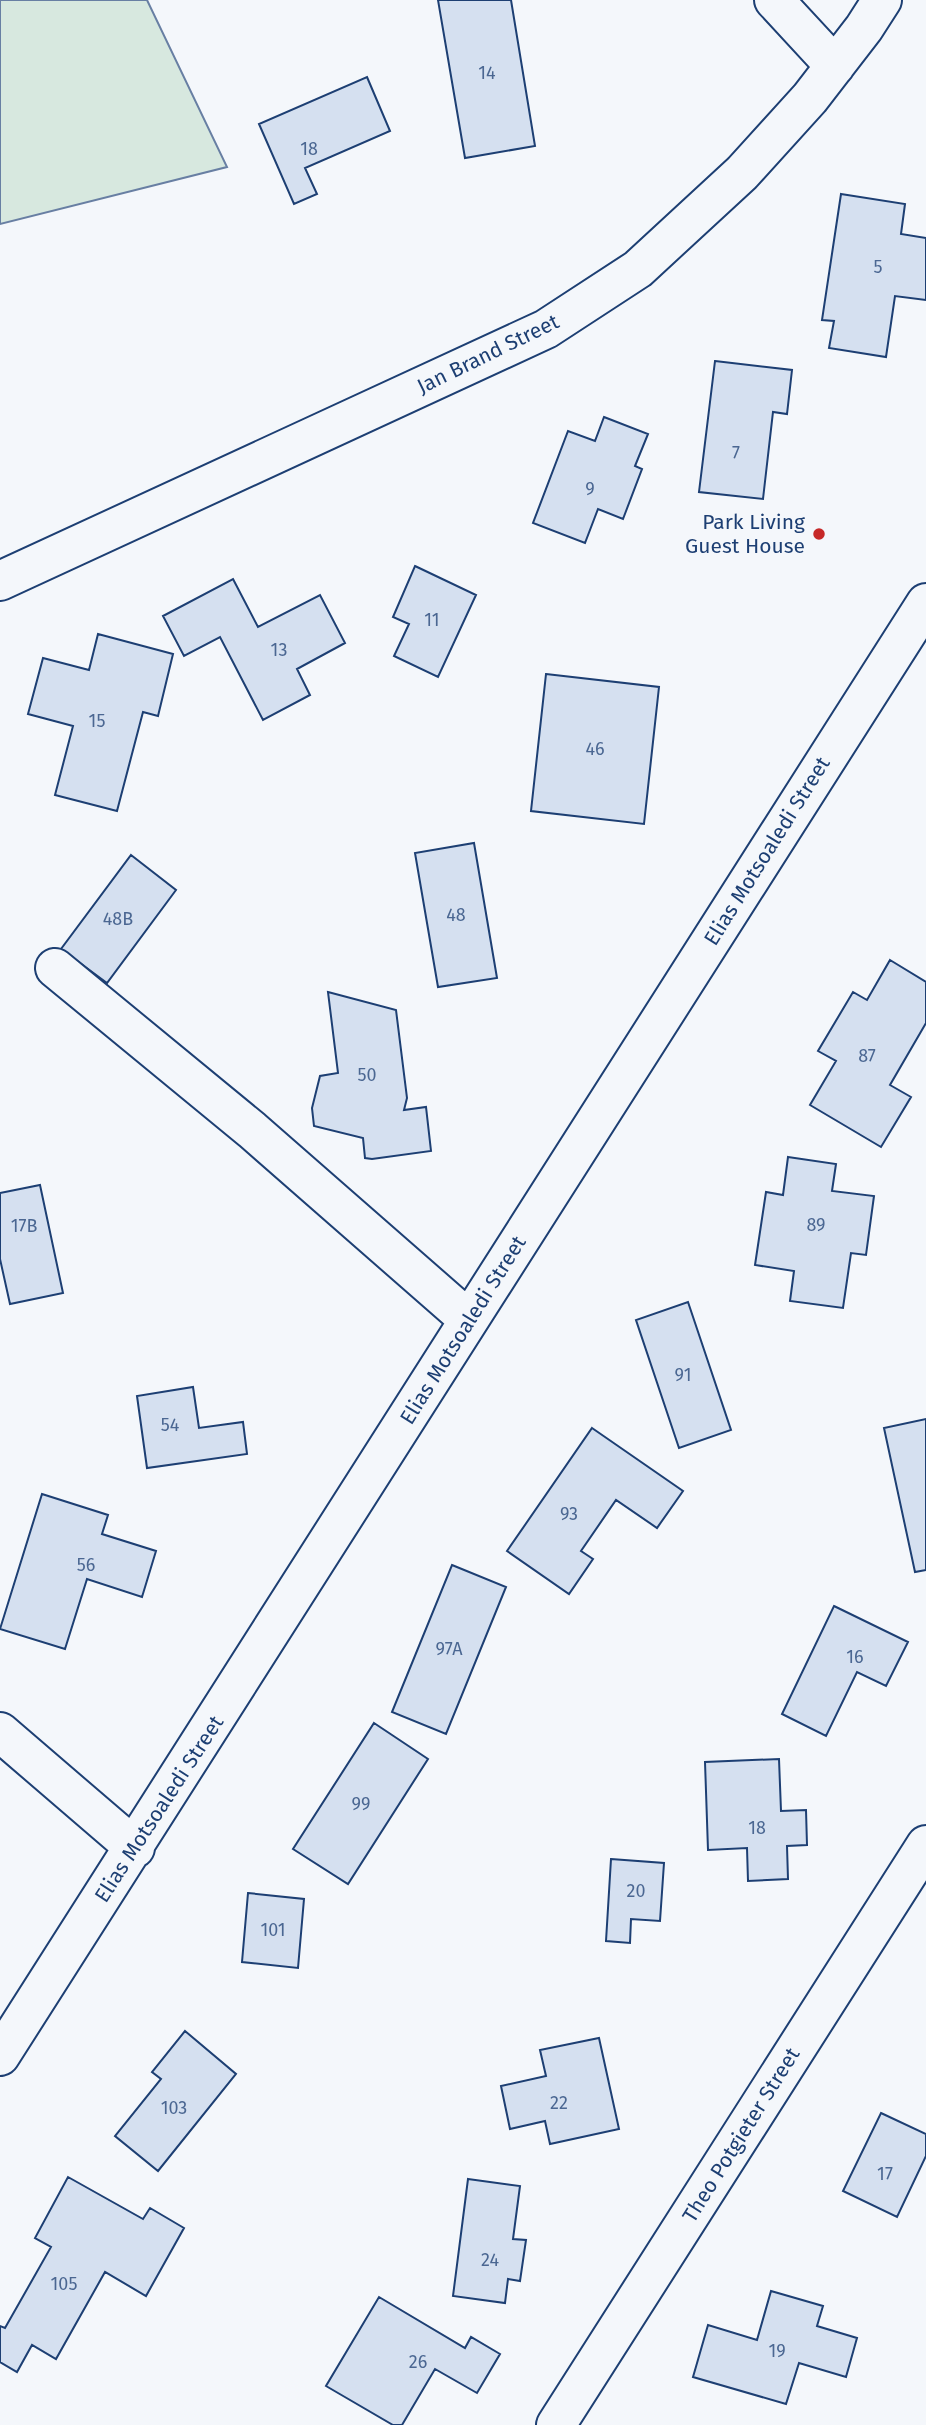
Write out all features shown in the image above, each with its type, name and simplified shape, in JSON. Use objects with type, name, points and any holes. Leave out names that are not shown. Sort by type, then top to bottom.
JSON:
[{"type":"street","points":[[774,0],[835,66]]},
{"type":"street","name":"Jan Brand Street","points":[[0,581],[546,329],[638,269],[742,173],[810,98],[882,0]]},
{"type":"street","name":"Elias Motsoaledi Street","points":[[0,2056],[926,603]]},
{"type":"street","points":[[55,968],[252,1130],[469,1320]]},
{"type":"street","points":[[0,1732],[135,1848]]},
{"type":"street","name":"Theo Potgieter Street","points":[[556,2425],[926,1845]]},
{"type":"shaded area","points":[[0,0],[147,0],[227,167],[0,224]]},
{"type":"building","points":[[438,0],[511,0],[535,146],[465,158]]},
{"type":"building","points":[[367,77],[390,131],[305,168],[317,194],[294,204],[259,124]]},
{"type":"building","points":[[841,194],[905,204],[901,234],[926,238],[926,300],[895,296],[886,357],[829,348],[834,321],[822,320]]},
{"type":"building","points":[[715,361],[792,370],[787,414],[773,412],[763,499],[699,492]]},
{"type":"building","points":[[604,417],[648,434],[635,466],[642,469],[623,519],[598,509],[585,543],[533,523],[568,431],[595,441]]},
{"type":"building","points":[[415,566],[476,595],[438,677],[394,656],[409,624],[393,617]]},
{"type":"building","points":[[233,579],[258,627],[320,595],[345,643],[297,669],[310,695],[263,720],[220,637],[184,656],[163,616]]},
{"type":"building","points":[[98,634],[173,654],[158,716],[143,712],[117,811],[55,795],[73,726],[28,714],[43,658],[89,670]]},
{"type":"building","points":[[546,674],[659,687],[644,824],[531,811]]},
{"type":"building","points":[[474,843],[497,978],[438,987],[415,853]]},
{"type":"building","points":[[131,855],[176,890],[107,983],[61,949]]},
{"type":"building","points":[[890,960],[926,982],[926,1023],[890,1085],[911,1097],[881,1147],[810,1105],[836,1061],[818,1051],[853,992],[867,1000]]},
{"type":"building","points":[[328,992],[396,1010],[407,1098],[404,1110],[426,1107],[431,1151],[365,1158],[363,1138],[314,1126],[312,1108],[320,1076],[338,1073]]},
{"type":"building","points":[[788,1157],[836,1164],[832,1191],[874,1196],[866,1255],[851,1253],[843,1308],[790,1301],[794,1271],[755,1265],[766,1192],[783,1195]]},
{"type":"building","points":[[40,1185],[63,1293],[10,1304],[0,1259],[0,1193]]},
{"type":"building","points":[[688,1302],[731,1430],[679,1448],[636,1320]]},
{"type":"building","points":[[193,1387],[199,1428],[243,1422],[247,1454],[147,1468],[137,1396]]},
{"type":"building","points":[[926,1419],[926,1570],[915,1572],[884,1428]]},
{"type":"building","points":[[592,1428],[683,1491],[657,1528],[616,1500],[581,1551],[593,1559],[569,1594],[507,1551]]},
{"type":"building","points":[[42,1494],[108,1515],[102,1534],[156,1551],[142,1597],[87,1579],[65,1649],[0,1629]]},
{"type":"building","points":[[452,1565],[506,1587],[446,1734],[392,1712]]},
{"type":"building","points":[[834,1606],[908,1642],[886,1686],[857,1672],[826,1736],[782,1714]]},
{"type":"building","points":[[374,1723],[428,1759],[348,1884],[293,1849]]},
{"type":"building","points":[[779,1759],[781,1811],[806,1810],[807,1845],[787,1846],[788,1879],[748,1881],[747,1848],[708,1850],[705,1762]]},
{"type":"building","points":[[611,1859],[664,1863],[660,1921],[631,1919],[630,1943],[606,1941]]},
{"type":"building","points":[[248,1893],[304,1899],[298,1968],[242,1962]]},
{"type":"building","points":[[185,2031],[236,2074],[158,2171],[115,2136],[161,2079],[152,2072]]},
{"type":"building","points":[[599,2038],[619,2129],[550,2144],[545,2121],[510,2129],[501,2086],[546,2076],[540,2050]]},
{"type":"building","points":[[881,2113],[926,2134],[926,2156],[897,2217],[843,2191]]},
{"type":"building","points":[[68,2177],[143,2219],[150,2208],[184,2228],[146,2296],[105,2272],[56,2359],[32,2345],[17,2372],[0,2362],[0,2326],[5,2328],[51,2247],[35,2238]]},
{"type":"building","points":[[468,2179],[520,2186],[513,2239],[526,2240],[520,2281],[508,2279],[505,2303],[453,2296]]},
{"type":"building","points":[[771,2291],[823,2306],[817,2326],[857,2338],[846,2377],[799,2363],[786,2404],[693,2377],[708,2325],[757,2340]]},
{"type":"building","points":[[379,2297],[465,2348],[471,2337],[500,2354],[477,2393],[435,2369],[402,2425],[393,2425],[326,2386]]},
{"type":"place","name":"Park Living Guest House","points":[[819,534]]}]
